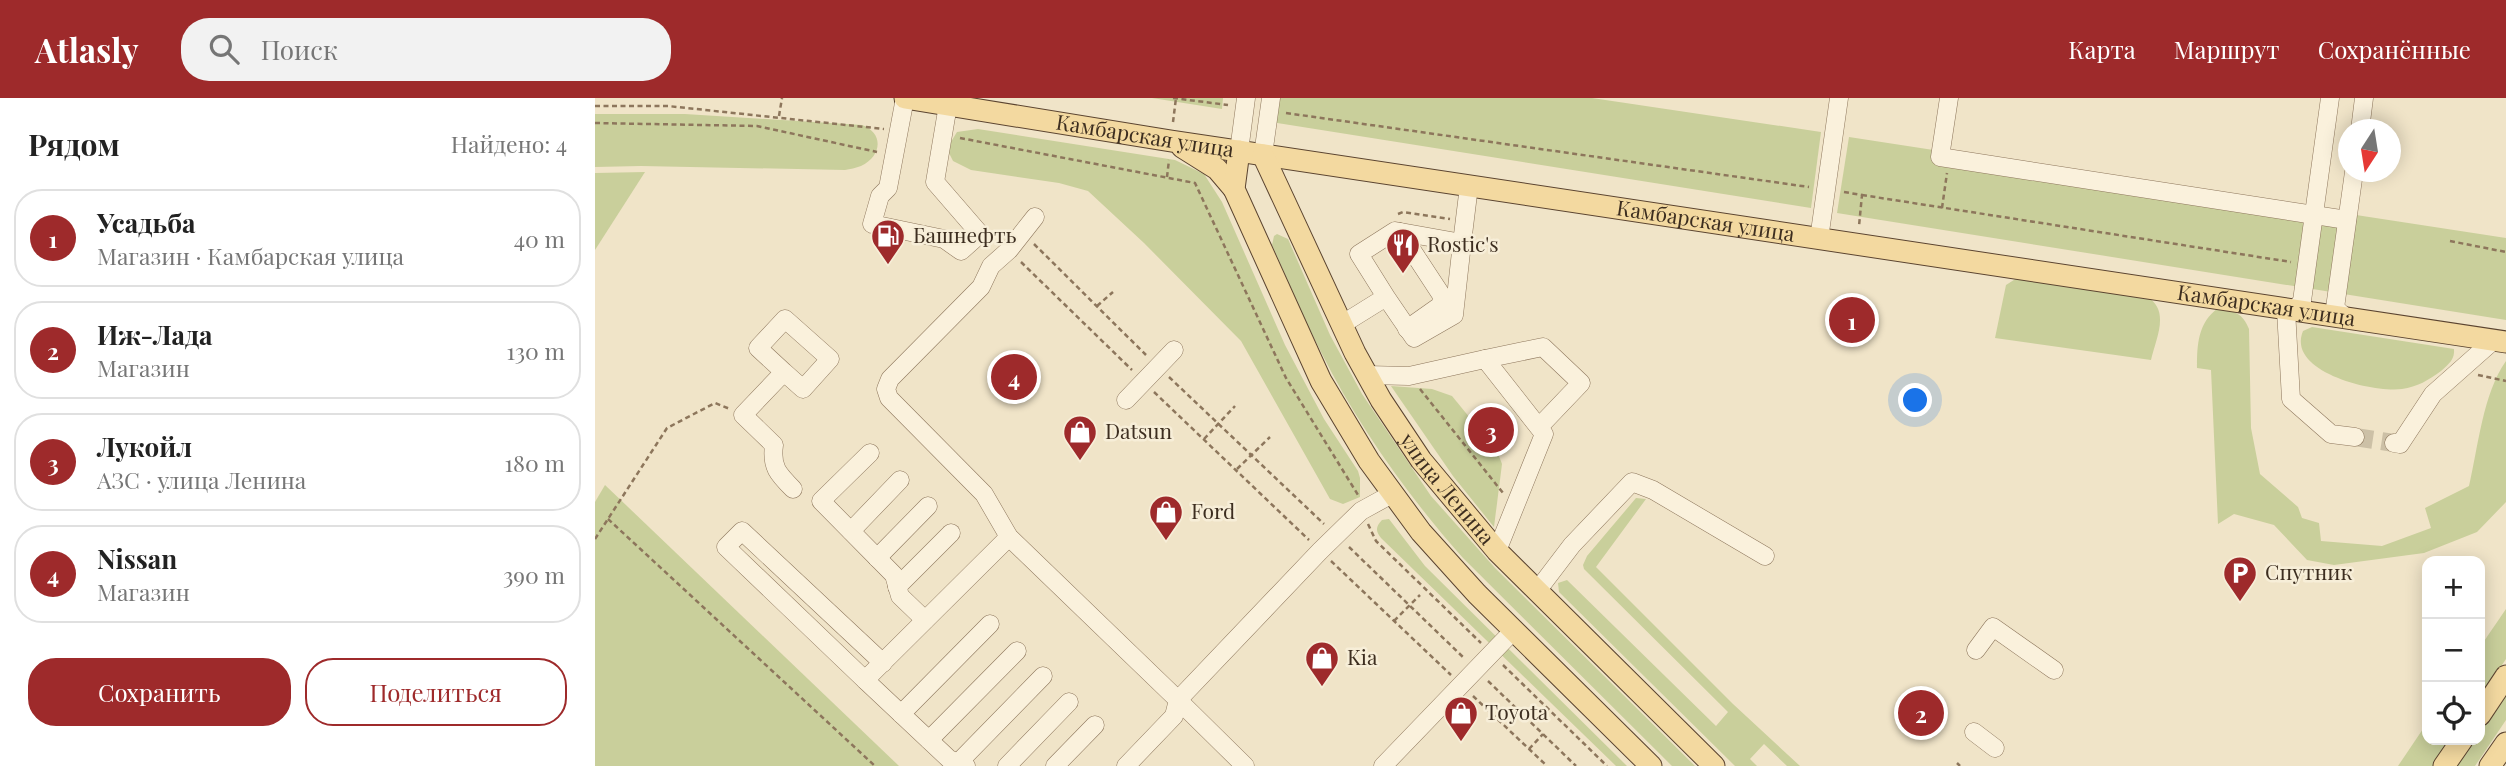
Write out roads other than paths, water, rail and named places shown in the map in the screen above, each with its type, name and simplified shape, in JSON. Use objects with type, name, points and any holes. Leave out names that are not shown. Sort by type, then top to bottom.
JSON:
[{"type":"main road","name":"Камбарская улица","points":[[905,98],[1171,141],[2500,341]]},
{"type":"main road","points":[[1171,141],[1201,157],[1234,189]]},
{"type":"main road","points":[[1234,189],[1239,151]]},
{"type":"main road","name":"улица Ленина","points":[[1263,155],[1341,325],[1367,375],[1422,460],[1497,551],[1714,766]]},
{"type":"main road","name":"улица Ленина","points":[[1234,189],[1321,381],[1345,425],[1392,494],[1444,559],[1643,763]]},
{"type":"main road","points":[[2485,708],[2506,676]]},
{"type":"main road","points":[[2490,766],[2506,743]]},
{"type":"main road","points":[[2444,766],[2459,745]]},
{"type":"lane","points":[[905,98],[888,188],[880,196],[872,224],[944,239],[961,251],[980,234],[935,182],[948,105]]},
{"type":"lane","points":[[1239,151],[1246,98]]},
{"type":"lane","points":[[1263,155],[1271,98]]},
{"type":"lane","points":[[1819,239],[1839,98]]},
{"type":"lane","points":[[1949,98],[1940,157],[2347,220]]},
{"type":"lane","points":[[2330,98],[2302,301],[2290,310],[2291,399],[2331,434],[2355,437]]},
{"type":"lane","points":[[2361,119],[2364,98]]},
{"type":"lane","points":[[2346,318],[2335,307],[2353,182]]},
{"type":"lane","points":[[1462,243],[1395,231],[1359,254],[1414,338],[1454,315],[1469,186]]},
{"type":"lane","points":[[1035,217],[1009,250],[992,266],[981,287],[890,379],[886,389],[889,398],[984,494],[1009,537],[1245,766]]},
{"type":"lane","points":[[1400,232],[1442,296],[1441,305],[1408,329]]},
{"type":"lane","points":[[1341,325],[1386,297]]},
{"type":"lane","points":[[2395,443],[2400,444],[2433,394],[2500,341]]},
{"type":"lane","points":[[1367,375],[1409,376],[1543,347],[1581,383],[1539,428]]},
{"type":"lane","points":[[1125,400],[1174,350]]},
{"type":"lane","points":[[1485,359],[1544,434],[1497,551]]},
{"type":"lane","points":[[784,372],[743,415],[774,445],[772,458],[778,473],[793,489]]},
{"type":"lane","points":[[870,453],[821,501],[894,575],[900,596],[925,620]]},
{"type":"lane","points":[[851,531],[899,480]]},
{"type":"lane","points":[[1537,591],[1572,545],[1632,482],[1653,490],[1765,556]]},
{"type":"lane","points":[[1126,766],[1174,716],[1178,700],[1320,551],[1361,511],[1392,494]]},
{"type":"lane","points":[[877,558],[928,506]]},
{"type":"lane","points":[[883,663],[743,531],[726,547],[949,760],[962,764],[1043,676]]},
{"type":"lane","points":[[897,587],[951,533]]},
{"type":"lane","points":[[865,680],[1009,537]]},
{"type":"lane","points":[[901,714],[990,624]]},
{"type":"lane","points":[[1976,650],[1993,627],[2054,670]]},
{"type":"lane","points":[[1383,766],[1514,630]]},
{"type":"lane","points":[[929,740],[1017,651]]},
{"type":"lane","points":[[1007,766],[1069,702]]},
{"type":"lane","points":[[1055,766],[1095,725]]},
{"type":"lane","points":[[1974,732],[1995,748]]},
{"type":"tunnel","points":[[2355,437],[2394,443]]},
{"type":"place","name":"Башнефть","points":[[888,266]]},
{"type":"place","name":"Rostic's","points":[[1403,275]]},
{"type":"place","name":"Усадьба","points":[[1852,320]]},
{"type":"place","name":"Nissan","points":[[1014,377]]},
{"type":"place","name":"Лукойл","points":[[1491,430]]},
{"type":"place","name":"Datsun","points":[[1080,462]]},
{"type":"place","name":"Ford","points":[[1166,542]]},
{"type":"place","name":"Спутник","points":[[2240,603]]},
{"type":"place","name":"Kia","points":[[1322,688]]},
{"type":"place","name":"Иж-Лада","points":[[1921,713]]},
{"type":"place","name":"Toyota","points":[[1461,743]]}]
